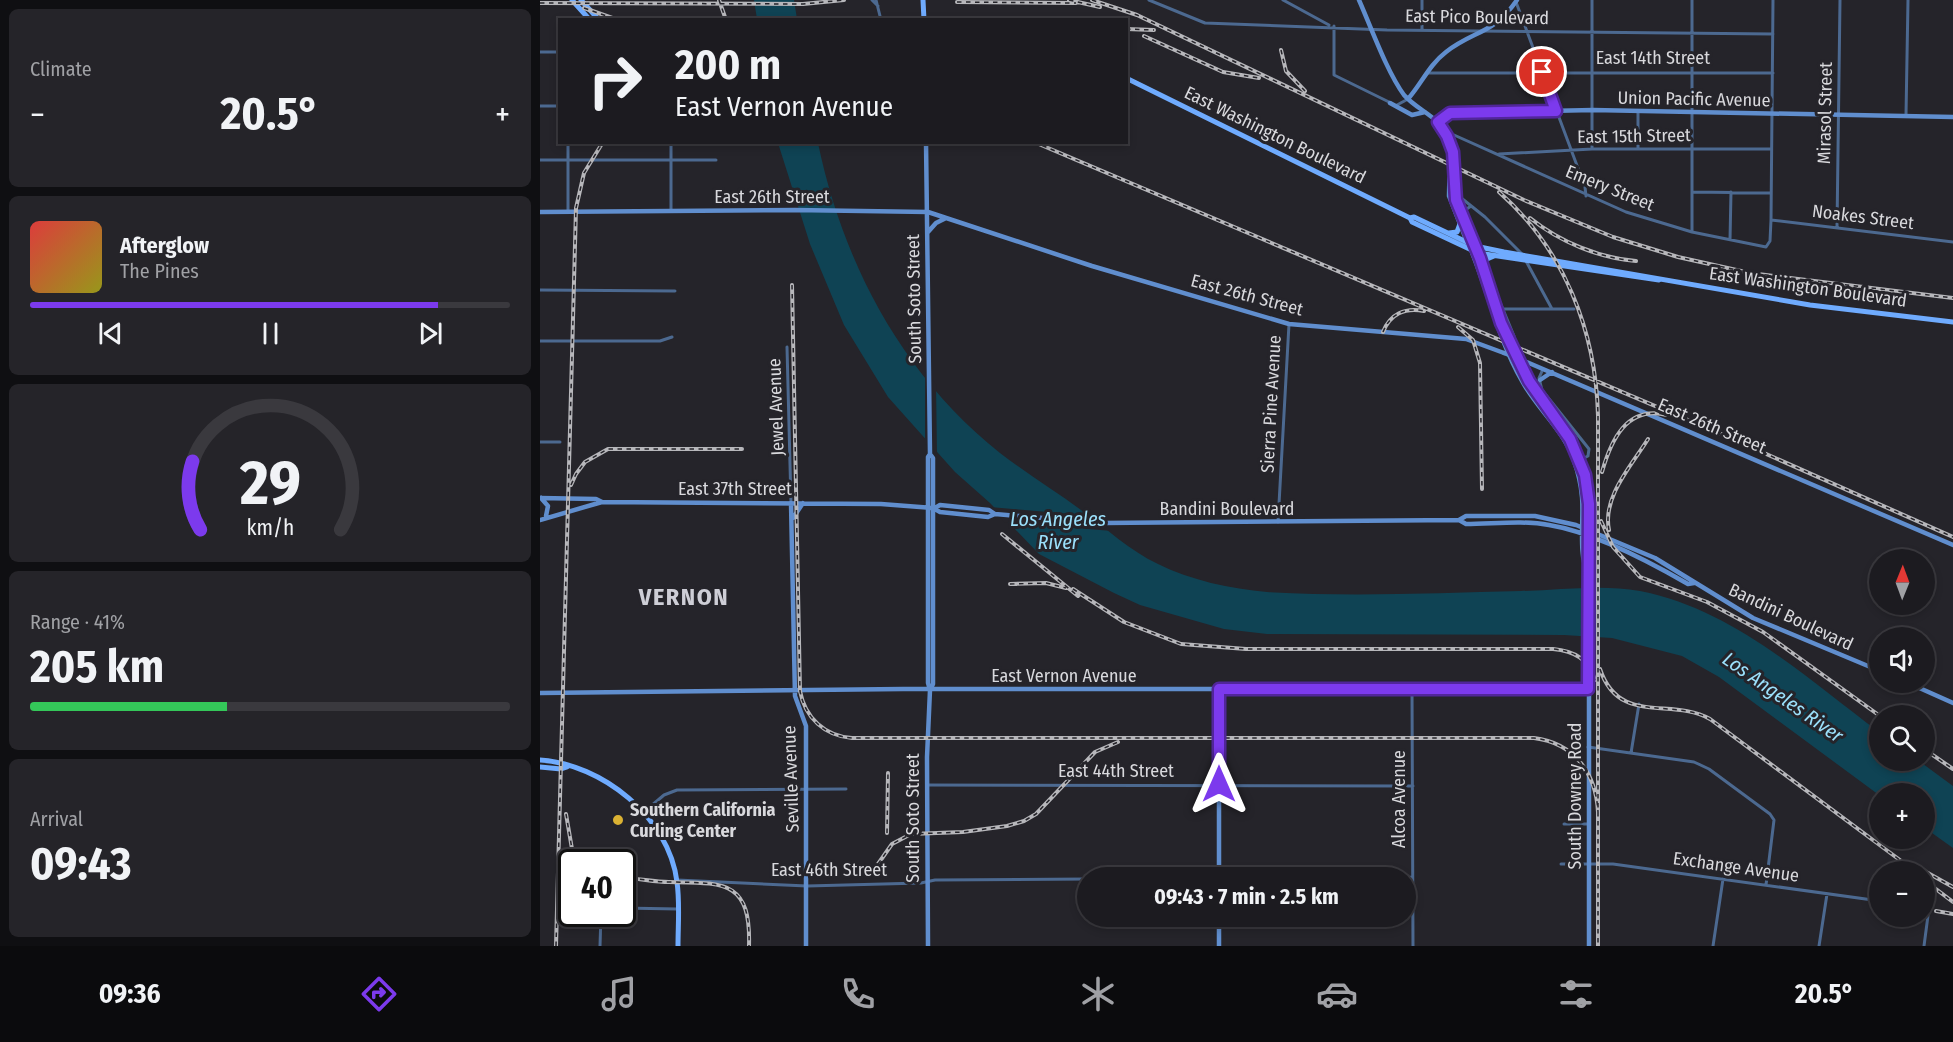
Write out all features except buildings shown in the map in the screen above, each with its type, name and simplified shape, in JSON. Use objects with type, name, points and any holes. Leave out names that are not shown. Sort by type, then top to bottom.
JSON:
[{"type":"main road","points":[[572,0],[588,18]]},
{"type":"main road","points":[[581,0],[597,18]]},
{"type":"main road","points":[[923,0],[924,18]]},
{"type":"main road","points":[[1359,0],[1408,99],[1438,122],[1447,136],[1450,149],[1451,193],[1468,243]]},
{"type":"main road","points":[[1408,99],[1425,73],[1448,51],[1487,31],[1516,1]]},
{"type":"main road","name":"East Washington Boulevard","points":[[1128,79],[1410,218],[1468,243],[1478,253],[1525,258],[1810,305],[1953,322]]},
{"type":"main road","points":[[1390,103],[1412,115],[1425,112]]},
{"type":"main road","name":"Union Pacific Avenue","points":[[1438,122],[1450,113],[1593,110],[1953,117]]},
{"type":"main road","name":"South Soto Street","points":[[926,144],[930,380],[930,454],[928,457],[932,507],[927,785],[928,946]]},
{"type":"main road","name":"South Downey Road","points":[[1451,193],[1461,213],[1473,248],[1493,319],[1514,366],[1527,390],[1558,431],[1572,457],[1582,495],[1583,536],[1588,573]]},
{"type":"main road","name":"East 26th Street","points":[[540,213],[795,210],[928,212],[1092,266],[1289,324],[1466,339],[1552,372],[1953,545]]},
{"type":"main road","points":[[928,232],[946,218]]},
{"type":"main road","name":"East Washington Boulevard","points":[[1410,218],[1412,222],[1473,248],[1504,252],[1525,258]]},
{"type":"main road","points":[[1444,232],[1456,232],[1460,224]]},
{"type":"main road","name":"South Downey Road","points":[[1478,253],[1501,323],[1522,368],[1570,439],[1580,460],[1587,487],[1589,531],[1588,946]]},
{"type":"main road","points":[[1483,267],[1487,260],[1494,256]]},
{"type":"main road","points":[[1540,380],[1552,372]]},
{"type":"main road","points":[[540,498],[548,506],[542,519]]},
{"type":"main road","name":"East 37th Street","points":[[540,498],[596,499],[602,502],[803,503],[932,507]]},
{"type":"main road","points":[[542,519],[602,502]]},
{"type":"main road","name":"Seville Avenue","points":[[792,503],[795,691],[796,704],[806,726],[806,946]]},
{"type":"main road","points":[[792,524],[797,510],[803,503]]},
{"type":"main road","name":"Bandini Boulevard","points":[[932,507],[939,512],[988,517],[995,514],[1104,523],[1459,520],[1466,516],[1535,516],[1563,520],[1656,558],[1753,618],[1869,666]]},
{"type":"main road","name":"Bandini Boulevard","points":[[1459,520],[1466,524],[1546,524],[1598,541],[1652,564],[1688,584],[1694,583]]},
{"type":"main road","points":[[1589,552],[1598,541]]},
{"type":"main road","points":[[1219,689],[1219,867]]},
{"type":"main road","name":"East Vernon Avenue","points":[[540,693],[1588,689]]},
{"type":"main road","points":[[1931,693],[1953,703]]},
{"type":"main road","points":[[540,760],[561,762],[567,767],[586,772],[610,784],[644,812],[666,846],[677,880],[678,946]]},
{"type":"main road","points":[[540,767],[561,769],[567,767]]},
{"type":"main road","points":[[1219,927],[1219,946]]},
{"type":"street","points":[[874,0],[881,18]]},
{"type":"street","name":"East Pico Boulevard","points":[[1149,0],[1198,23],[1422,30],[1773,34]]},
{"type":"street","points":[[1283,0],[1332,26],[1334,75],[1390,103],[1399,105],[1408,99]]},
{"type":"street","points":[[1422,0],[1422,30]]},
{"type":"street","points":[[1592,0],[1592,149]]},
{"type":"street","points":[[1692,0],[1692,232]]},
{"type":"street","points":[[1771,220],[1773,0]]},
{"type":"street","name":"Mirasol Street","points":[[1837,227],[1840,0]]},
{"type":"street","points":[[1906,116],[1908,0]]},
{"type":"street","points":[[1516,1],[1586,196]]},
{"type":"street","points":[[540,52],[558,52]]},
{"type":"street","name":"East 14th Street","points":[[1425,73],[1593,71],[1773,73]]},
{"type":"street","points":[[540,106],[558,106]]},
{"type":"street","points":[[1638,111],[1638,149]]},
{"type":"street","name":"Emery Street","points":[[1447,136],[1454,135],[1626,212],[1692,232],[1768,246],[1771,220]]},
{"type":"street","points":[[568,144],[568,212]]},
{"type":"street","points":[[671,144],[671,211]]},
{"type":"street","name":"East 15th Street","points":[[1497,154],[1592,149],[1772,149]]},
{"type":"street","points":[[540,160],[716,160]]},
{"type":"street","points":[[1692,192],[1771,193]]},
{"type":"street","points":[[1731,192],[1731,240]]},
{"type":"street","points":[[1451,193],[1471,206],[1525,258],[1552,309]]},
{"type":"street","points":[[1461,213],[1471,206]]},
{"type":"street","name":"Noakes Street","points":[[1771,220],[1953,242]]},
{"type":"street","points":[[1504,252],[1508,244],[1507,239]]},
{"type":"street","points":[[1483,267],[1490,278],[1514,336]]},
{"type":"street","points":[[540,290],[675,291]]},
{"type":"street","points":[[1503,309],[1574,309]]},
{"type":"street","name":"Sierra Pine Avenue","points":[[1278,522],[1289,324]]},
{"type":"street","points":[[540,341],[660,342],[672,337]]},
{"type":"street","name":"Jewel Avenue","points":[[787,347],[792,503]]},
{"type":"street","points":[[1540,380],[1543,369]]},
{"type":"street","name":"South Downey Road","points":[[1540,380],[1548,398],[1589,448],[1588,456],[1580,460]]},
{"type":"street","points":[[540,442],[560,442]]},
{"type":"street","name":"Alcoa Avenue","points":[[1412,689],[1413,867]]},
{"type":"street","points":[[1631,753],[1639,704]]},
{"type":"street","points":[[1588,747],[1694,762],[1709,769],[1770,814],[1774,820],[1766,885]]},
{"type":"street","name":"East 44th Street","points":[[927,785],[1413,786]]},
{"type":"street","points":[[644,812],[664,795],[677,790],[846,789]]},
{"type":"street","points":[[1564,824],[1588,824]]},
{"type":"street","name":"Exchange Avenue","points":[[1561,864],[1613,864],[1869,900]]},
{"type":"street","name":"East 46th Street","points":[[677,880],[807,886],[1077,879]]},
{"type":"street","points":[[1713,946],[1722,879]]},
{"type":"street","points":[[1819,946],[1827,894]]},
{"type":"street","points":[[636,908],[678,909]]},
{"type":"street","points":[[600,946],[601,927]]},
{"type":"street","name":"Alcoa Avenue","points":[[1413,927],[1413,946]]},
{"type":"street","points":[[1924,946],[1926,927]]},
{"type":"water","points":[[754,0],[794,0],[797,18],[757,18]]},
{"type":"water","name":"Los Angeles River","points":[[778,144],[818,144],[843,231],[861,273],[882,314],[906,352],[934,389],[965,422],[1000,453],[1148,559],[1170,570],[1197,579],[1239,589],[1267,592],[1394,594],[1611,588],[1640,591],[1674,600],[1737,629],[1767,648],[1869,724],[1869,771],[1933,771],[1953,786],[1953,848],[1935,835],[1935,783],[1869,783],[1869,788],[1719,677],[1682,656],[1612,638],[1564,635],[1267,634],[1224,629],[1140,605],[1114,593],[1039,554],[990,503],[955,472],[888,397],[844,325],[810,244]]},
{"type":"pier","points":[[925,372],[936,384],[937,454],[925,444]]},
{"type":"pier","points":[[990,507],[1094,516],[1112,531],[1004,522]]},
{"type":"pier","points":[[1583,584],[1595,584],[1594,640],[1583,639]]},
{"type":"railway","points":[[719,0],[725,18]]},
{"type":"railway","points":[[540,3],[803,4],[844,0]]},
{"type":"railway","points":[[1069,0],[1100,7]]},
{"type":"railway","points":[[1092,0],[1137,15],[1524,200],[1613,237],[1678,257],[1750,273],[1953,298]]},
{"type":"railway","points":[[957,2],[1076,3]]},
{"type":"railway","points":[[584,8],[612,18]]},
{"type":"railway","points":[[1128,29],[1154,30]]},
{"type":"railway","points":[[1144,36],[1223,72],[1259,78]]},
{"type":"railway","points":[[1281,50],[1286,71],[1305,91]]},
{"type":"railway","points":[[556,946],[576,208],[584,173],[602,144]]},
{"type":"railway","points":[[1039,144],[1728,437],[1953,537]]},
{"type":"railway","points":[[1499,192],[1542,239],[1558,266],[1583,323],[1596,384],[1598,416],[1598,946]]},
{"type":"railway","points":[[1530,218],[1580,247],[1608,256],[1636,261]]},
{"type":"railway","points":[[792,285],[800,691],[806,709],[825,729],[833,734],[852,738],[1534,738],[1561,746],[1580,762],[1593,785],[1598,812]]},
{"type":"railway","points":[[1383,332],[1394,316],[1399,313],[1411,310],[1424,311]]},
{"type":"railway","points":[[1458,327],[1473,340],[1480,363],[1482,489]]},
{"type":"railway","points":[[1602,472],[1616,437],[1631,420],[1653,413],[1667,415]]},
{"type":"railway","points":[[1609,530],[1608,518],[1614,494],[1648,439]]},
{"type":"railway","points":[[571,485],[585,462],[608,449],[742,449]]},
{"type":"railway","points":[[1601,521],[1613,547],[1640,577],[1707,602],[1763,632],[1869,708]]},
{"type":"railway","points":[[1002,534],[1078,596]]},
{"type":"railway","points":[[1010,584],[1046,583],[1066,588]]},
{"type":"railway","points":[[1073,589],[1124,622],[1181,644],[1246,649],[1553,649],[1580,657],[1589,667],[1595,680]]},
{"type":"railway","points":[[1600,669],[1609,687],[1620,698],[1633,704],[1695,713],[1710,719],[1901,861]]},
{"type":"railway","points":[[878,864],[892,844],[911,834],[963,832],[1007,826],[1024,821],[1036,814],[1095,752],[1118,742]]},
{"type":"railway","points":[[1935,757],[1953,769]]},
{"type":"railway","points":[[887,833],[888,773]]},
{"type":"railway","points":[[566,814],[572,849]]},
{"type":"railway","points":[[1935,877],[1953,887]]},
{"type":"railway","points":[[636,879],[705,883],[719,885],[730,890],[739,897],[745,908],[749,946]]},
{"type":"railway","points":[[1935,888],[1953,902]]},
{"type":"railway","points":[[1936,911],[1953,914]]},
{"type":"place","name":"Southern California Curling Center","points":[[618,820]]},
{"type":"district","name":"VERNON","points":[[684,597]]},
{"type":"route","points":[[1219,784],[1219,689],[1588,689],[1589,504],[1585,475],[1570,439],[1529,381],[1501,323],[1480,258],[1456,200],[1453,185],[1453,152],[1444,129],[1438,122],[1450,113],[1556,111],[1542,72]]}]
